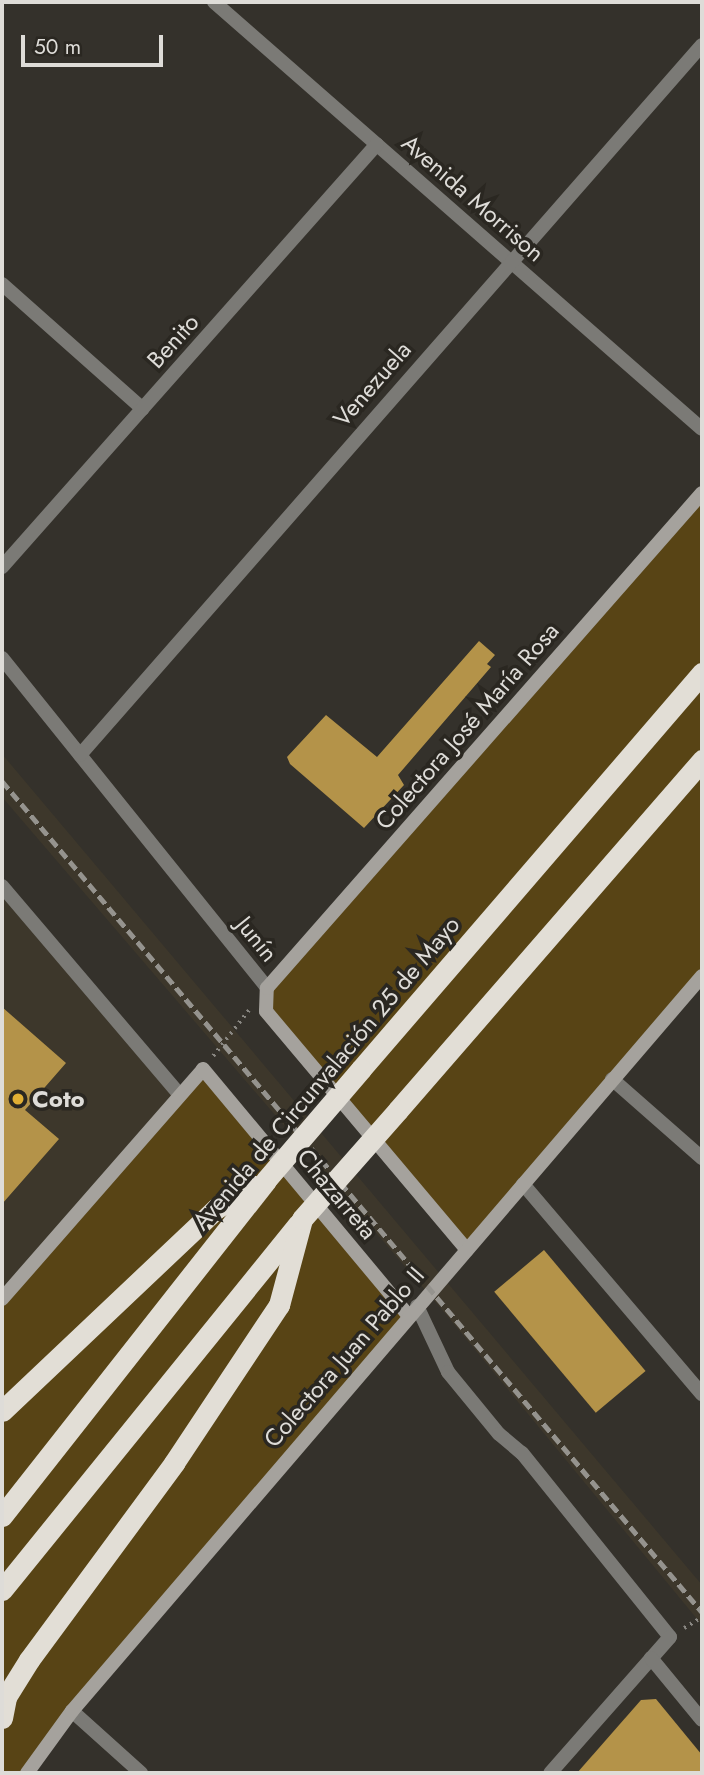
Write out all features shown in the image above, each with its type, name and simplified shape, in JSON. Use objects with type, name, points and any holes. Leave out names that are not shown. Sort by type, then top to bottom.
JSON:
[{"type":"highway","name":"Avenida de Circunvalación 25 de Mayo","points":[[2,1516],[266,1180],[702,673]]},
{"type":"highway","points":[[2,1590],[302,1219],[702,760]]},
{"type":"highway","points":[[2,1411],[216,1208],[266,1180]]},
{"type":"highway","points":[[2,1718],[6,1697],[29,1660],[174,1464],[279,1305],[302,1219]]},
{"type":"main road","name":"Colectora José María Rosa","points":[[267,988],[702,493]]},
{"type":"main road","name":"Colectora Juan Pablo II","points":[[27,1773],[72,1711],[702,975]]},
{"type":"main road","name":"Junín","points":[[267,988],[266,1011],[467,1250]]},
{"type":"main road","points":[[2,1298],[203,1069]]},
{"type":"main road","name":"Chazarreta","points":[[203,1069],[413,1311]]},
{"type":"street","name":"Avenida Morrison","points":[[214,2],[702,429]]},
{"type":"street","name":"Venezuela","points":[[80,755],[702,45]]},
{"type":"street","name":"Benito","points":[[2,566],[377,144]]},
{"type":"street","points":[[2,284],[143,409]]},
{"type":"street","name":"Junín","points":[[2,658],[267,988]]},
{"type":"street","points":[[2,886],[179,1094]]},
{"type":"street","points":[[612,1079],[702,1158]]},
{"type":"street","points":[[523,1184],[702,1394]]},
{"type":"street","points":[[413,1311],[448,1372],[499,1434],[522,1453],[670,1637],[550,1773]]},
{"type":"street","points":[[651,1658],[702,1720]]},
{"type":"street","points":[[72,1711],[141,1773]]},
{"type":"path","points":[[203,1069],[267,988]]},
{"type":"path","points":[[670,1637],[702,1616]]},
{"type":"shaded area","points":[[702,493],[702,976],[467,1250],[266,1011],[267,988]]},
{"type":"shaded area","points":[[2,754],[702,1585],[702,1625],[444,1312],[2,797]]},
{"type":"shaded area","points":[[2,886],[179,1094],[2,1299]]},
{"type":"shaded area","points":[[203,1069],[409,1316],[27,1773],[2,1773],[2,1299]]},
{"type":"building","points":[[479,641],[495,655],[487,664],[491,667],[398,775],[404,785],[364,828],[290,764],[287,757],[326,715],[377,757]]},
{"type":"building","name":"Coto","points":[[2,1007],[66,1063],[25,1110],[59,1139],[2,1204]]},
{"type":"building","points":[[544,1250],[646,1371],[596,1413],[494,1292]]},
{"type":"building","points":[[656,1699],[702,1755],[702,1773],[577,1773],[641,1700]]},
{"type":"railway","points":[[2,781],[702,1612]]},
{"type":"place","name":"Coto","points":[[18,1099]]}]
